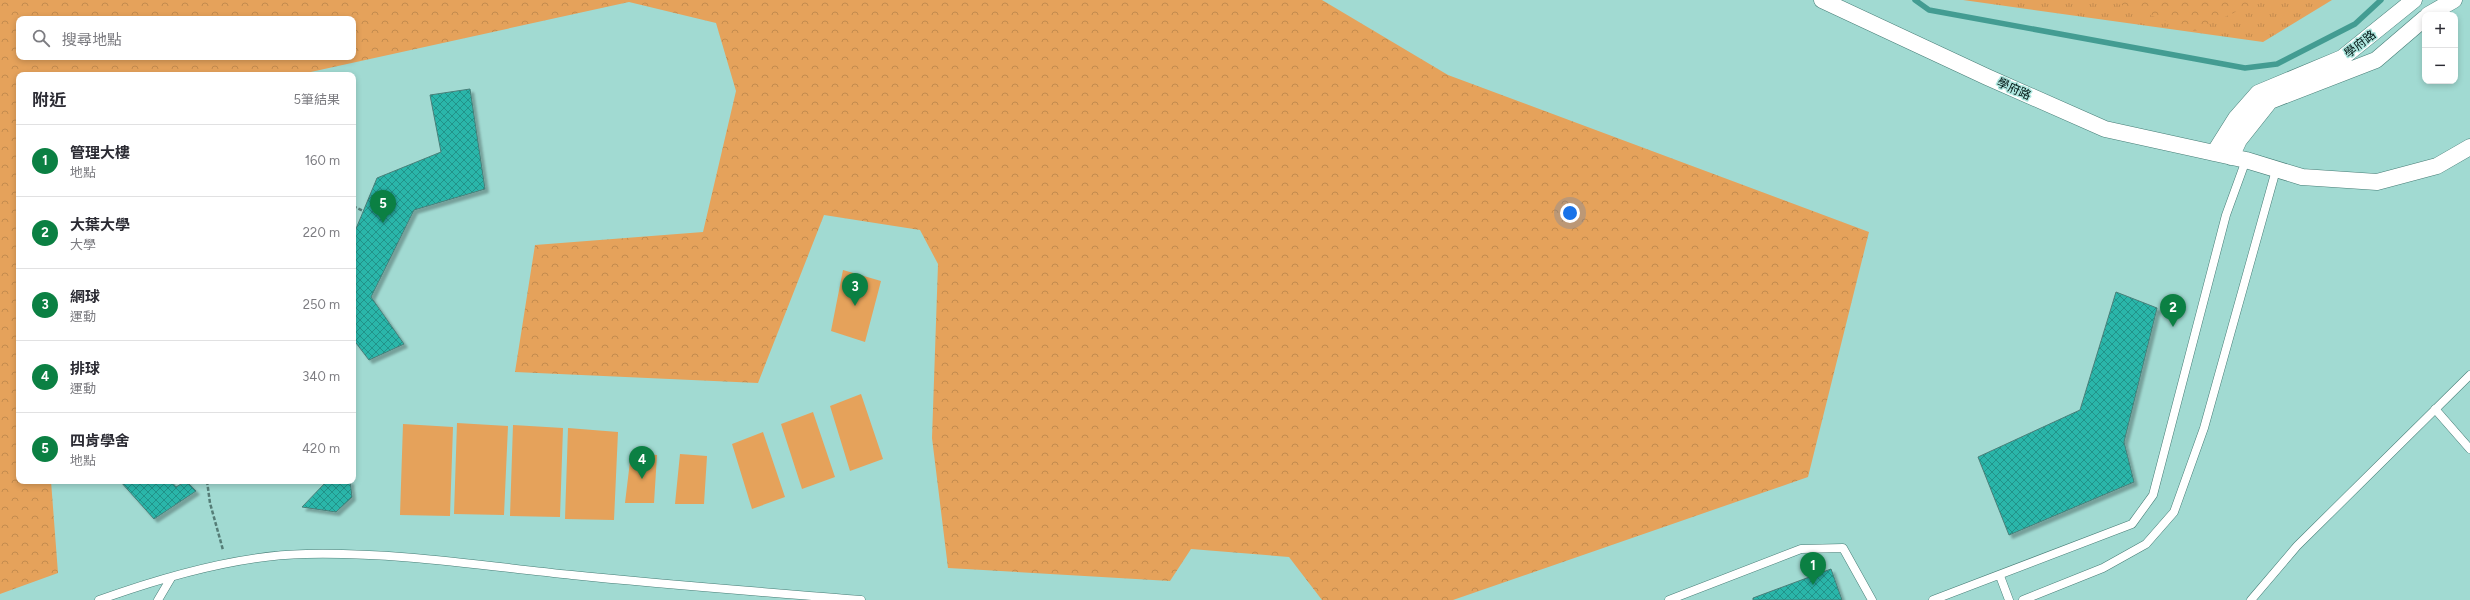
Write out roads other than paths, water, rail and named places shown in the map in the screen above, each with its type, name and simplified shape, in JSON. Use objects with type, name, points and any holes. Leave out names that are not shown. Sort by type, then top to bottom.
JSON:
[{"type":"street","name":"學府路","points":[[1822,0],[1987,77],[2105,129],[2214,153],[2302,177],[2377,182],[2437,166],[2470,147]]},
{"type":"street","name":"學府路","points":[[2214,153],[2236,118],[2258,93],[2342,58],[2414,0]]},
{"type":"street","points":[[2433,12],[2454,0]]},
{"type":"street","name":"學府路","points":[[2238,159],[2239,140],[2270,101],[2376,60],[2422,21]]},
{"type":"lane","points":[[1933,600],[2000,576],[2132,524],[2153,495],[2226,215],[2238,159]]},
{"type":"lane","points":[[2023,600],[2103,568],[2146,544],[2174,512],[2204,428],[2276,170]]},
{"type":"lane","points":[[2251,600],[2297,546],[2470,375]]},
{"type":"lane","points":[[2434,409],[2470,449]]},
{"type":"lane","points":[[1669,600],[1801,549],[1843,548],[1872,600]]},
{"type":"lane","points":[[99,600],[137,586],[227,562],[305,554],[392,557],[575,576],[862,600]]},
{"type":"lane","points":[[2000,576],[2009,600]]},
{"type":"lane","points":[[158,600],[171,578]]},
{"type":"waterway","points":[[1915,0],[1929,10],[2245,68],[2277,64],[2355,24],[2381,0]]},
{"type":"place","name":"四肯學舍","points":[[383,223]]},
{"type":"place","name":"網球","points":[[855,306]]},
{"type":"place","name":"大葉大學","points":[[2173,327]]},
{"type":"place","name":"排球","points":[[642,479]]},
{"type":"place","name":"管理大樓","points":[[1813,585]]}]
